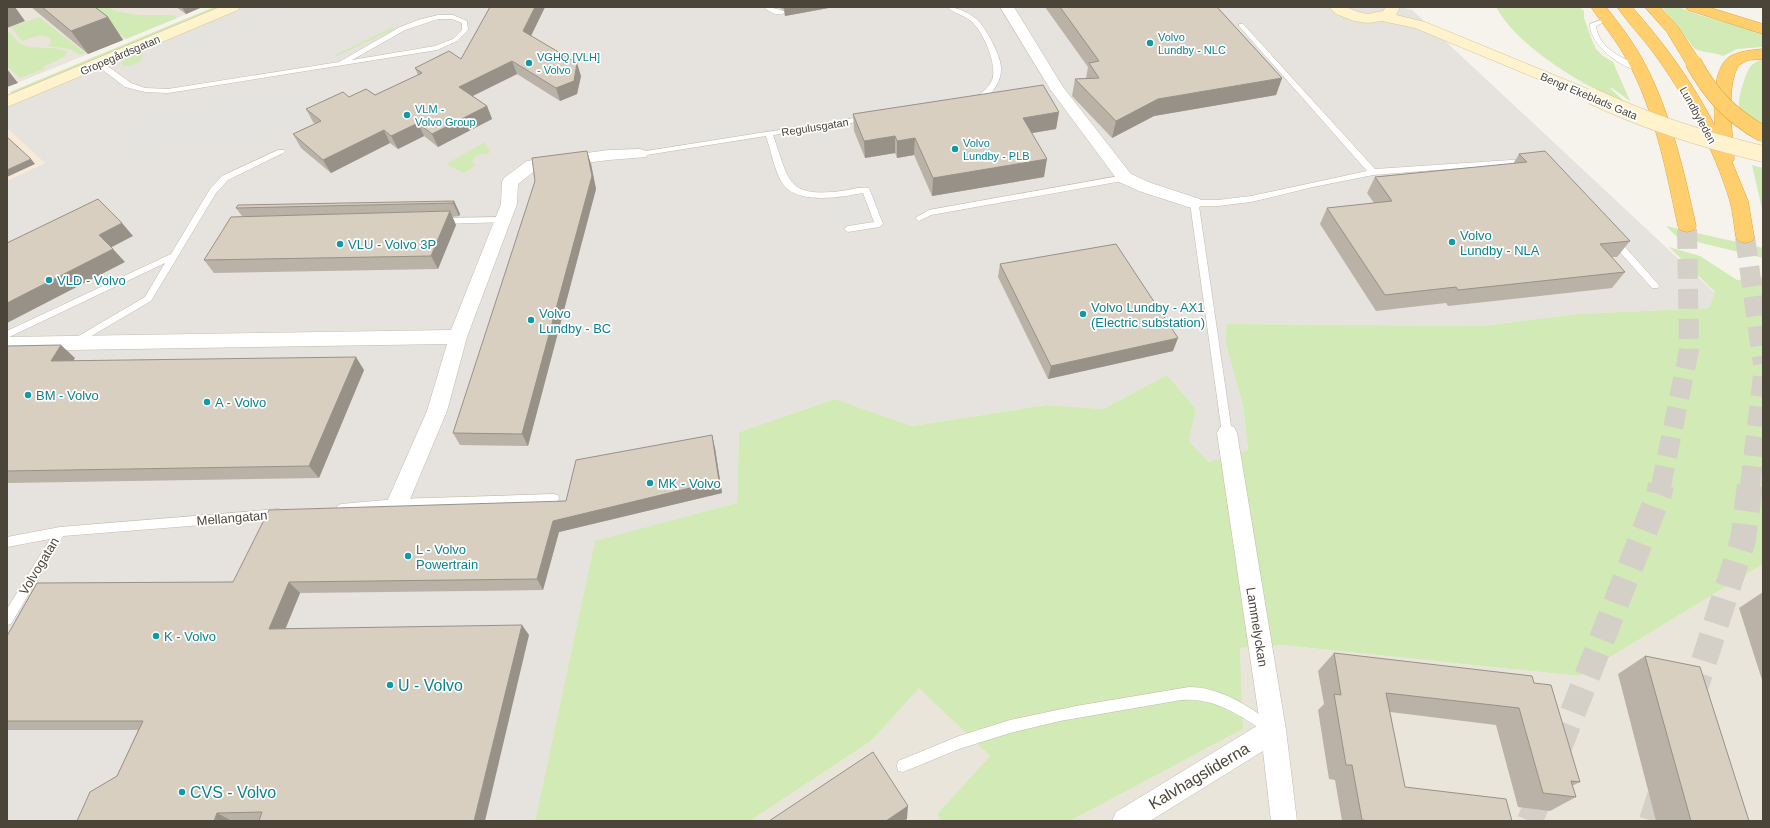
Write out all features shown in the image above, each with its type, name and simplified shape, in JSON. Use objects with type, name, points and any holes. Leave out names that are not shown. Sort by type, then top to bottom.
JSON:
[{"type":"highway","points":[[1598,7],[1608,19],[1639,68],[1654,104],[1676,175],[1687,226]]},
{"type":"highway","name":"Lundbyleden","points":[[1624,7],[1657,47],[1707,127],[1725,165],[1739,202],[1745,237]]},
{"type":"highway","points":[[1652,7],[1673,30],[1707,87],[1721,105],[1747,125],[1763,134]]},
{"type":"highway","points":[[1692,7],[1763,29]]},
{"type":"highway","points":[[1725,165],[1722,91],[1726,72],[1732,62],[1742,57],[1763,54]]},
{"type":"street","name":"Gropegårdsgatan","points":[[7,102],[233,7]]},
{"type":"street","points":[[1007,7],[1053,89],[1125,178],[1145,187],[1194,203]]},
{"type":"street","name":"Bengt Ekeblads Gata","points":[[1336,7],[1345,13],[1360,17],[1375,18],[1390,10],[1420,25],[1663,127],[1702,139],[1763,154]]},
{"type":"street","points":[[397,504],[437,411],[458,337],[509,204],[510,182],[533,165],[609,155],[640,154]]},
{"type":"street","points":[[7,344],[458,337]]},
{"type":"street","name":"Lammelyckan","points":[[1227,433],[1273,730],[1284,821]]},
{"type":"street","name":"Kalvhagsliderna","points":[[1125,821],[1273,730]]},
{"type":"lane","points":[[767,7],[774,12],[783,12]]},
{"type":"lane","points":[[950,7],[974,20],[988,41],[996,58],[998,68],[991,94],[980,100],[972,101]]},
{"type":"lane","points":[[99,64],[128,85],[145,90],[168,91],[437,48],[454,40],[465,30],[465,22],[459,17],[434,17],[388,36],[342,63]]},
{"type":"lane","points":[[1608,19],[1593,24],[1592,28],[1597,39],[1606,52],[1611,56],[1639,68]]},
{"type":"lane","points":[[1240,25],[1373,172]]},
{"type":"lane","name":"Regulusgatan","points":[[640,154],[878,116]]},
{"type":"lane","points":[[769,134],[785,180],[788,186],[796,191],[828,196],[866,190],[879,224],[848,229]]},
{"type":"lane","points":[[72,344],[148,298],[213,191],[225,178],[281,152]]},
{"type":"lane","points":[[1227,433],[1194,203],[1218,203],[1251,199],[1313,184],[1373,172],[1521,160],[1538,163]]},
{"type":"lane","points":[[919,218],[929,213],[1125,178]]},
{"type":"lane","points":[[432,222],[503,220]]},
{"type":"lane","points":[[1607,233],[1655,286]]},
{"type":"lane","points":[[7,335],[174,256]]},
{"type":"lane","points":[[326,510],[397,504],[554,498]]},
{"type":"lane","name":"Mellangatan","points":[[7,542],[60,532],[287,513]]},
{"type":"lane","name":"Volvogatan","points":[[7,620],[60,532]]},
{"type":"lane","points":[[903,766],[947,747],[993,731],[1040,719],[1195,693],[1217,697],[1273,730]]},
{"type":"shaded area","points":[[7,7],[204,7],[7,87]]},
{"type":"shaded area","points":[[241,7],[1400,7],[1412,10],[1715,293],[1709,308],[1577,314],[1483,326],[1227,324],[1225,341],[1243,406],[1248,450],[1209,462],[1189,441],[1196,409],[1167,375],[1103,409],[1046,405],[912,426],[835,399],[739,432],[737,503],[595,542],[535,821],[7,821],[7,181],[45,163],[7,128],[7,105]]},
{"type":"shaded area","points":[[262,7],[295,7],[176,58],[177,52],[165,55],[167,48]]},
{"type":"shaded area","points":[[281,88],[302,91],[313,97],[315,105],[298,126],[287,132],[269,138],[148,157],[123,155],[113,149],[119,131],[142,116],[171,106]]},
{"type":"shaded area","points":[[971,90],[975,98],[685,143],[683,135]]},
{"type":"shaded area","points":[[7,128],[45,163],[7,181]]},
{"type":"shaded area","points":[[839,132],[843,141],[782,150],[779,142]]},
{"type":"shaded area","points":[[759,145],[761,154],[719,160],[717,152]]},
{"type":"shaded area","points":[[1574,169],[1671,271],[1656,273],[1560,171]]},
{"type":"shaded area","points":[[852,176],[856,185],[826,190],[822,181]]},
{"type":"shaded area","points":[[861,198],[869,220],[839,225],[835,215],[827,216],[823,205]]},
{"type":"shaded area","points":[[196,210],[182,233],[139,256],[131,249],[169,229],[179,211]]},
{"type":"shaded area","points":[[1763,564],[1763,821],[1070,821],[1243,729],[1240,648],[1282,645],[1579,676]]},
{"type":"shaded area","points":[[919,687],[990,756],[937,814],[941,821],[750,821],[871,741]]},
{"type":"green space","points":[[87,7],[107,7],[115,11],[139,15],[174,15],[177,18],[126,39]]},
{"type":"green space","points":[[214,7],[222,7],[12,94],[10,92]]},
{"type":"green space","points":[[1496,7],[1579,7],[1584,11],[1584,18],[1596,49],[1603,56],[1613,62],[1630,101],[1610,88],[1629,106],[1574,77],[1537,52],[1520,38]]},
{"type":"green space","points":[[1662,7],[1678,7],[1699,15],[1760,32],[1763,35],[1763,47],[1737,49],[1723,56],[1695,49]]},
{"type":"green space","points":[[39,17],[85,53],[80,55],[70,49],[48,46],[51,43],[50,38],[43,36],[33,37],[22,41],[11,27]]},
{"type":"green space","points":[[393,27],[395,29],[337,56],[335,55]]},
{"type":"green space","points":[[7,31],[23,45],[58,49],[67,52],[65,56],[43,67],[44,69],[20,78],[7,66]]},
{"type":"green space","points":[[140,51],[144,54],[141,61],[130,66],[123,66],[121,63],[123,60]]},
{"type":"green space","points":[[1763,59],[1763,126],[1742,113],[1739,106],[1739,101],[1750,67],[1757,61]]},
{"type":"green space","points":[[485,142],[490,153],[477,155],[472,161],[476,165],[464,173],[448,165],[448,163]]},
{"type":"green space","points":[[1752,165],[1763,168],[1763,213]]},
{"type":"green space","points":[[1666,226],[1763,248],[1763,258],[1677,237]]},
{"type":"green space","points":[[1669,247],[1700,256],[1737,280],[1763,277],[1763,564],[1579,676],[1282,645],[1240,648],[1243,729],[1070,821],[941,821],[937,814],[990,756],[919,688],[871,741],[750,821],[535,821],[595,541],[737,503],[739,432],[835,399],[912,426],[1046,405],[1103,409],[1167,375],[1196,409],[1189,441],[1209,462],[1248,450],[1243,406],[1225,341],[1227,324],[1483,326],[1577,314],[1709,308],[1715,292]]},
{"type":"building","points":[[42,7],[95,7],[108,17],[71,31]]},
{"type":"building","points":[[490,7],[535,7],[523,31],[577,63],[574,81],[556,88],[512,61],[459,87],[487,106],[432,134],[418,123],[391,136],[384,130],[323,160],[293,134],[321,121],[306,109],[343,92],[349,97],[366,89],[375,95],[422,73],[415,68],[449,51],[461,59]]},
{"type":"building","name":"Volvo Lundby - NLC","points":[[1060,7],[1217,7],[1282,78],[1158,99],[1116,121],[1075,79],[1099,78],[1089,63],[1099,61]]},
{"type":"building","points":[[1043,85],[1059,112],[1023,118],[1047,159],[933,178],[915,138],[897,141],[895,136],[864,141],[853,114]]},
{"type":"building","points":[[7,137],[31,159],[7,170]]},
{"type":"building","name":"Volvo Lundby - BC","points":[[587,151],[592,176],[522,434],[453,433],[535,181],[532,158]]},
{"type":"building","name":"Volvo Lundby - NLA","points":[[1545,151],[1630,241],[1600,244],[1625,272],[1458,290],[1456,287],[1385,295],[1327,208],[1392,201],[1375,177],[1527,162],[1519,154]]},
{"type":"building","name":"VLD - Volvo","points":[[98,199],[122,223],[99,235],[113,249],[7,303],[7,243]]},
{"type":"building","points":[[454,201],[453,203],[236,208],[238,205]]},
{"type":"building","name":"VLU - Volvo 3P","points":[[450,211],[431,256],[204,260],[231,217]]},
{"type":"building","name":"Volvo Lundby - AX1 (Electric substation)","points":[[1116,244],[1178,338],[1051,366],[1000,264]]},
{"type":"building","name":"A - Volvo","points":[[61,345],[51,361],[356,357],[309,466],[7,471],[7,346]]},
{"type":"building","points":[[712,435],[719,481],[553,521],[537,579],[289,582],[269,629],[522,625],[474,821],[259,821],[262,812],[217,813],[214,821],[77,821],[90,792],[117,776],[143,721],[7,721],[7,636],[37,583],[233,582],[269,510],[566,501],[576,460]]},
{"type":"building","points":[[1334,653],[1532,676],[1534,683],[1551,685],[1580,782],[1571,781],[1576,797],[1543,793],[1519,708],[1386,693],[1405,787],[1506,799],[1512,821],[1362,820],[1352,765],[1346,765],[1334,694],[1341,695]]},
{"type":"building","points":[[1645,656],[1700,667],[1749,821],[1691,821]]},
{"type":"building","points":[[873,752],[908,806],[886,821],[769,821]]},
{"type":"tunnel","points":[[1661,486],[1689,350],[1687,226]]},
{"type":"tunnel","points":[[1745,237],[1763,364]]},
{"type":"tunnel","points":[[1750,486],[1763,375]]},
{"type":"tunnel","points":[[1530,821],[1659,494],[1661,485]]},
{"type":"tunnel","points":[[1692,698],[1743,540],[1750,485]]},
{"type":"tunnel","points":[[1652,821],[1663,786]]},
{"type":"place","name":"Volvo Lundby - NLC","points":[[1150,43]]},
{"type":"place","name":"VGHQ [VLH] - Volvo","points":[[529,63]]},
{"type":"place","name":"VLM - Volvo Group","points":[[407,115]]},
{"type":"place","name":"Volvo Lundby - PLB","points":[[955,149]]},
{"type":"place","name":"Volvo Lundby - NLA","points":[[1452,242]]},
{"type":"place","name":"VLU - Volvo 3P","points":[[340,244]]},
{"type":"place","name":"VLD - Volvo","points":[[49,280]]},
{"type":"place","name":"Volvo Lundby - AX1 (Electric substation)","points":[[1083,314]]},
{"type":"place","name":"Volvo Lundby - BC","points":[[531,320]]},
{"type":"place","name":"BM - Volvo","points":[[28,395]]},
{"type":"place","name":"A - Volvo","points":[[207,402]]},
{"type":"place","name":"MK - Volvo","points":[[650,483]]},
{"type":"place","name":"L - Volvo Powertrain","points":[[408,556]]},
{"type":"place","name":"K - Volvo","points":[[156,636]]},
{"type":"place","name":"U - Volvo","points":[[390,685]]},
{"type":"place","name":"CVS - Volvo","points":[[182,792]]}]
